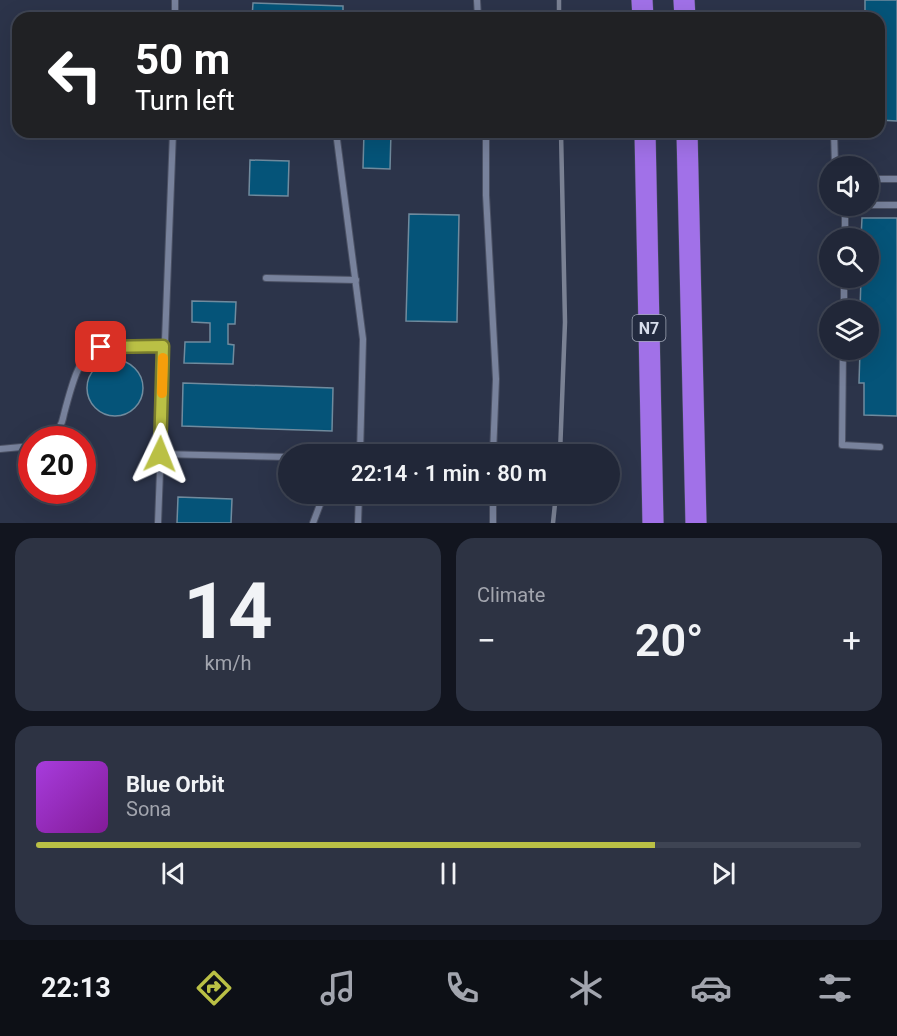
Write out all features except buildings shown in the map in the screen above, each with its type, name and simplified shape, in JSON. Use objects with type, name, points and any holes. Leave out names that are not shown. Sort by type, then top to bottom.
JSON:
[{"type":"highway","name":"N7","points":[[645,138],[653,523]]},
{"type":"highway","name":"N7","points":[[687,138],[696,523]]},
{"type":"highway","points":[[644,523],[646,209]]},
{"type":"highway","points":[[693,398],[708,523]]},
{"type":"lane","points":[[158,523],[173,138]]},
{"type":"lane","points":[[337,138],[363,339],[360,444]]},
{"type":"lane","points":[[486,138],[486,195],[496,379],[493,444]]},
{"type":"lane","points":[[834,138],[835,156]]},
{"type":"lane","points":[[879,179],[897,179]]},
{"type":"lane","points":[[879,205],[897,205]]},
{"type":"lane","points":[[266,278],[356,280]]},
{"type":"lane","points":[[60,426],[76,371],[82,358],[90,351],[119,345],[163,346]]},
{"type":"lane","points":[[843,360],[842,445],[880,447]]},
{"type":"lane","points":[[0,449],[18,447]]},
{"type":"lane","points":[[160,454],[278,457]]},
{"type":"lane","points":[[313,523],[320,504]]},
{"type":"lane","points":[[358,523],[359,504]]},
{"type":"lane","points":[[493,504],[493,523]]},
{"type":"railway","points":[[559,0],[559,12]]},
{"type":"railway","points":[[560,444],[565,322],[561,138]]},
{"type":"railway","points":[[553,523],[555,504]]},
{"type":"slow traffic","points":[[162,393],[163,358]]},
{"type":"route","points":[[101,347],[163,346],[160,454]]}]
